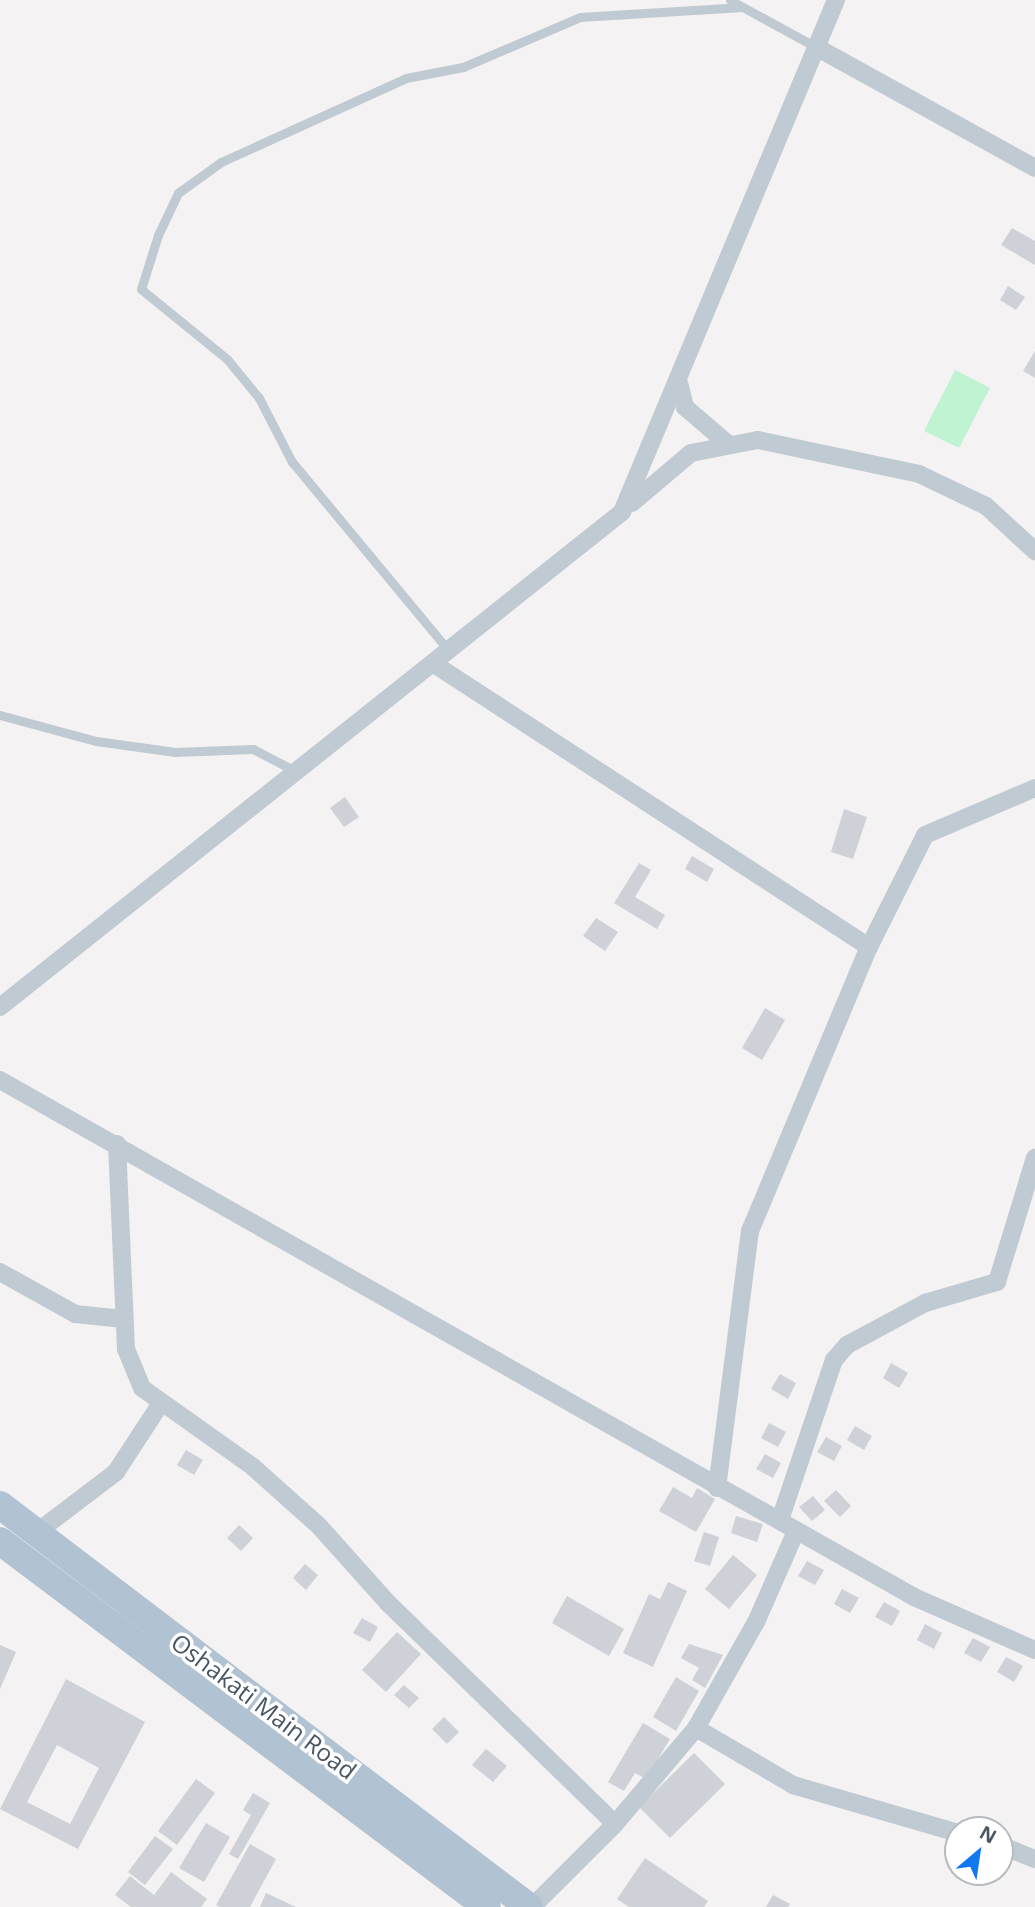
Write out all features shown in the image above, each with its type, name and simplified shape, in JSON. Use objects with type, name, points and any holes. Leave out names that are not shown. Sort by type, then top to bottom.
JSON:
[{"type":"main road","name":"Oshakati Main Road","points":[[0,1505],[530,1907]]},
{"type":"main road","name":"Oshakati Main Road","points":[[0,1541],[487,1907]]},
{"type":"street","points":[[622,512],[679,383],[836,0]]},
{"type":"street","points":[[816,47],[1035,168]]},
{"type":"street","points":[[679,383],[685,408],[729,445]]},
{"type":"street","points":[[0,1007],[433,664],[691,453],[758,440],[919,474],[986,506],[1035,551]]},
{"type":"street","points":[[433,664],[869,947]]},
{"type":"street","points":[[717,1488],[750,1231],[869,947],[925,835],[1035,788]]},
{"type":"street","points":[[0,1080],[117,1144],[717,1488],[780,1520],[914,1597],[1035,1650]]},
{"type":"street","points":[[117,1144],[124,1319],[132,1367],[142,1388],[253,1467],[319,1526],[389,1604],[615,1824]]},
{"type":"street","points":[[780,1520],[834,1360],[847,1345],[925,1303],[997,1282],[1035,1158]]},
{"type":"street","points":[[0,1272],[75,1314],[124,1319]]},
{"type":"street","points":[[36,1532],[116,1472],[161,1403]]},
{"type":"street","points":[[530,1907],[615,1824],[696,1728],[757,1620],[796,1531]]},
{"type":"street","points":[[696,1728],[793,1785],[944,1829]]},
{"type":"street","points":[[1014,1851],[1035,1859]]},
{"type":"lane","points":[[730,0],[816,47]]},
{"type":"lane","points":[[449,651],[292,462],[259,398],[228,359],[141,289],[158,235],[178,194],[221,162],[406,78],[463,67],[580,18],[743,7]]},
{"type":"lane","points":[[0,715],[96,741],[175,752],[253,748],[295,771]]},
{"type":"green space","points":[[955,370],[990,388],[959,448],[924,431]]},
{"type":"building","points":[[1012,228],[1035,241],[1035,265],[1001,245]]},
{"type":"building","points":[[1008,286],[1025,297],[1016,310],[1000,300]]},
{"type":"building","points":[[1035,351],[1035,378],[1023,371]]},
{"type":"building","points":[[345,797],[359,817],[344,827],[330,808]]},
{"type":"building","points":[[844,809],[867,817],[853,859],[831,852]]},
{"type":"building","points":[[692,856],[714,869],[707,882],[685,869]]},
{"type":"building","points":[[639,863],[651,870],[635,897],[665,915],[657,929],[614,903]]},
{"type":"building","points":[[596,918],[618,932],[605,951],[583,936]]},
{"type":"building","points":[[765,1008],[785,1020],[762,1060],[742,1048]]},
{"type":"building","points":[[891,1363],[908,1373],[899,1388],[883,1378]]},
{"type":"building","points":[[780,1374],[796,1383],[788,1399],[771,1389]]},
{"type":"building","points":[[769,1423],[786,1432],[778,1447],[761,1438]]},
{"type":"building","points":[[855,1426],[872,1436],[864,1450],[847,1440]]},
{"type":"building","points":[[826,1437],[842,1446],[834,1461],[817,1452]]},
{"type":"building","points":[[186,1450],[203,1460],[194,1475],[177,1465]]},
{"type":"building","points":[[765,1454],[781,1463],[773,1478],[756,1469]]},
{"type":"building","points":[[673,1487],[692,1498],[697,1488],[715,1499],[696,1532],[659,1511]]},
{"type":"building","points":[[836,1490],[851,1506],[840,1517],[824,1501]]},
{"type":"building","points":[[813,1496],[825,1510],[812,1521],[799,1507]]},
{"type":"building","points":[[736,1516],[763,1524],[757,1542],[731,1533]]},
{"type":"building","points":[[239,1525],[253,1538],[241,1551],[227,1538]]},
{"type":"building","points":[[704,1532],[719,1537],[710,1566],[694,1561]]},
{"type":"building","points":[[733,1555],[757,1575],[729,1609],[705,1589]]},
{"type":"building","points":[[807,1561],[824,1570],[815,1585],[798,1576]]},
{"type":"building","points":[[305,1564],[318,1575],[306,1590],[293,1578]]},
{"type":"building","points":[[668,1582],[687,1591],[653,1667],[623,1653],[649,1594],[660,1599]]},
{"type":"building","points":[[842,1589],[859,1598],[850,1613],[834,1604]]},
{"type":"building","points":[[567,1596],[624,1629],[609,1656],[552,1623]]},
{"type":"building","points":[[884,1602],[900,1611],[892,1626],[875,1617]]},
{"type":"building","points":[[362,1618],[378,1627],[370,1642],[353,1633]]},
{"type":"building","points":[[925,1624],[942,1633],[934,1649],[917,1640]]},
{"type":"building","points":[[397,1632],[421,1654],[386,1692],[362,1670]]},
{"type":"building","points":[[973,1638],[990,1647],[981,1662],[964,1653]]},
{"type":"building","points":[[689,1644],[723,1655],[705,1688],[692,1680],[699,1668],[681,1658]]},
{"type":"building","points":[[0,1645],[16,1652],[0,1689]]},
{"type":"building","points":[[1006,1657],[1023,1666],[1014,1682],[997,1672]]},
{"type":"building","points":[[676,1677],[699,1691],[676,1731],[653,1717]]},
{"type":"building","points":[[66,1679],[145,1722],[78,1849],[0,1809]],"holes":[[[57,1745],[99,1768],[70,1824],[27,1802]]]},
{"type":"building","points":[[404,1685],[419,1698],[409,1708],[394,1695]]},
{"type":"building","points":[[444,1717],[459,1732],[447,1744],[432,1729]]},
{"type":"building","points":[[643,1723],[670,1739],[646,1779],[635,1773],[624,1791],[608,1782]]},
{"type":"building","points":[[486,1749],[507,1766],[493,1782],[472,1765]]},
{"type":"building","points":[[694,1753],[725,1784],[670,1838],[639,1807]]},
{"type":"building","points":[[196,1779],[215,1793],[177,1845],[158,1831]]},
{"type":"building","points":[[253,1793],[270,1803],[238,1859],[229,1854],[251,1815],[243,1810]]},
{"type":"building","points":[[206,1823],[230,1837],[204,1882],[179,1868]]},
{"type":"building","points":[[155,1836],[173,1849],[145,1885],[128,1872]]},
{"type":"building","points":[[250,1844],[276,1859],[250,1907],[216,1905]]},
{"type":"building","points":[[645,1858],[708,1901],[704,1907],[629,1907],[617,1899]]},
{"type":"building","points":[[171,1872],[207,1899],[201,1907],[131,1907],[115,1895],[130,1876],[154,1895]]},
{"type":"building","points":[[266,1893],[296,1907],[260,1907]]},
{"type":"building","points":[[773,1895],[790,1904],[788,1907],[766,1907]]}]
